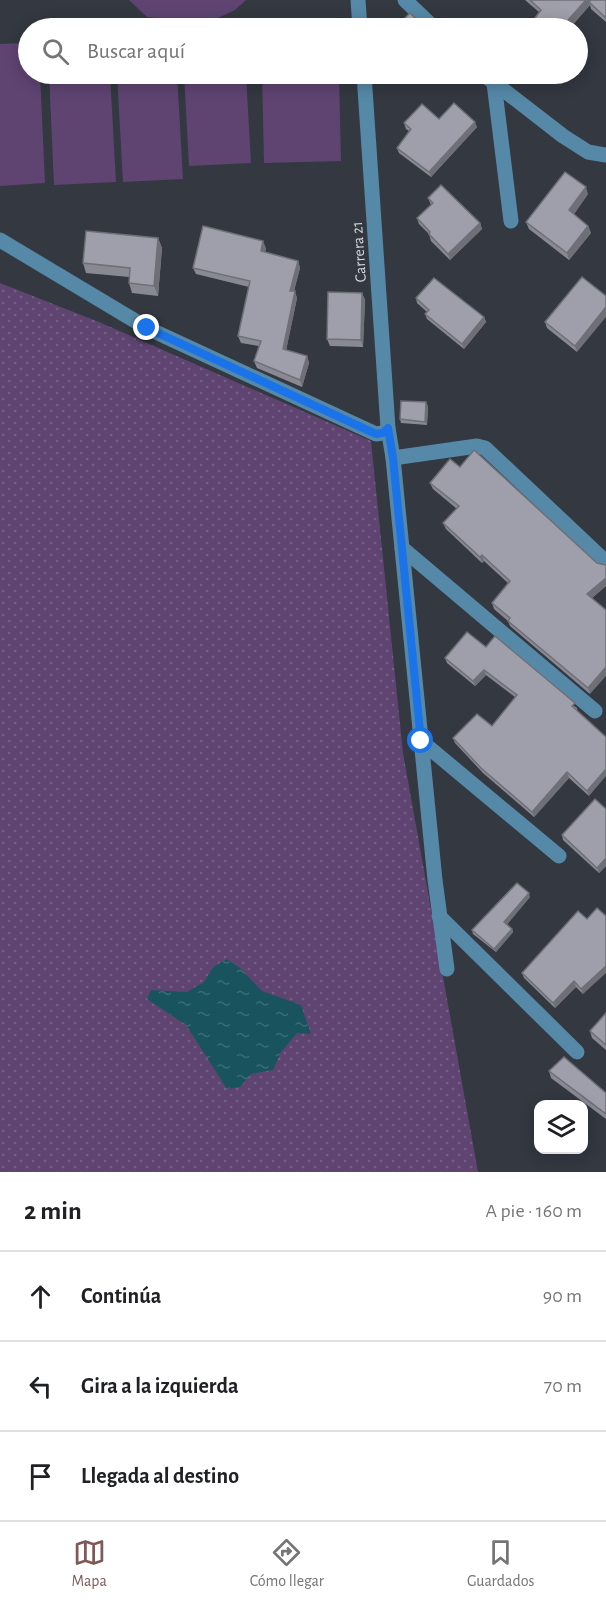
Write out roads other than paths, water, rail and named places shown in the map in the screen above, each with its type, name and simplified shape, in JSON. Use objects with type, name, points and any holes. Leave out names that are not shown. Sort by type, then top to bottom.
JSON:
[{"type":"street","points":[[358,0],[359,18]]},
{"type":"street","points":[[405,0],[424,18]]},
{"type":"street","name":"Carrera 21","points":[[365,84],[388,428],[447,969]]},
{"type":"street","points":[[489,84],[511,221]]},
{"type":"street","points":[[496,84],[588,152],[606,155]]},
{"type":"street","points":[[0,240],[147,328],[376,434],[383,433],[388,428]]},
{"type":"street","points":[[393,458],[477,446],[485,448],[606,562]]},
{"type":"street","points":[[402,548],[595,711]]},
{"type":"street","points":[[421,741],[559,856]]},
{"type":"street","points":[[440,915],[577,1052]]},
{"type":"water","points":[[227,959],[240,968],[262,991],[301,1005],[311,1034],[297,1033],[281,1052],[273,1070],[251,1074],[240,1087],[227,1089],[186,1025],[147,999],[151,990],[187,992],[204,982],[213,967]]}]
